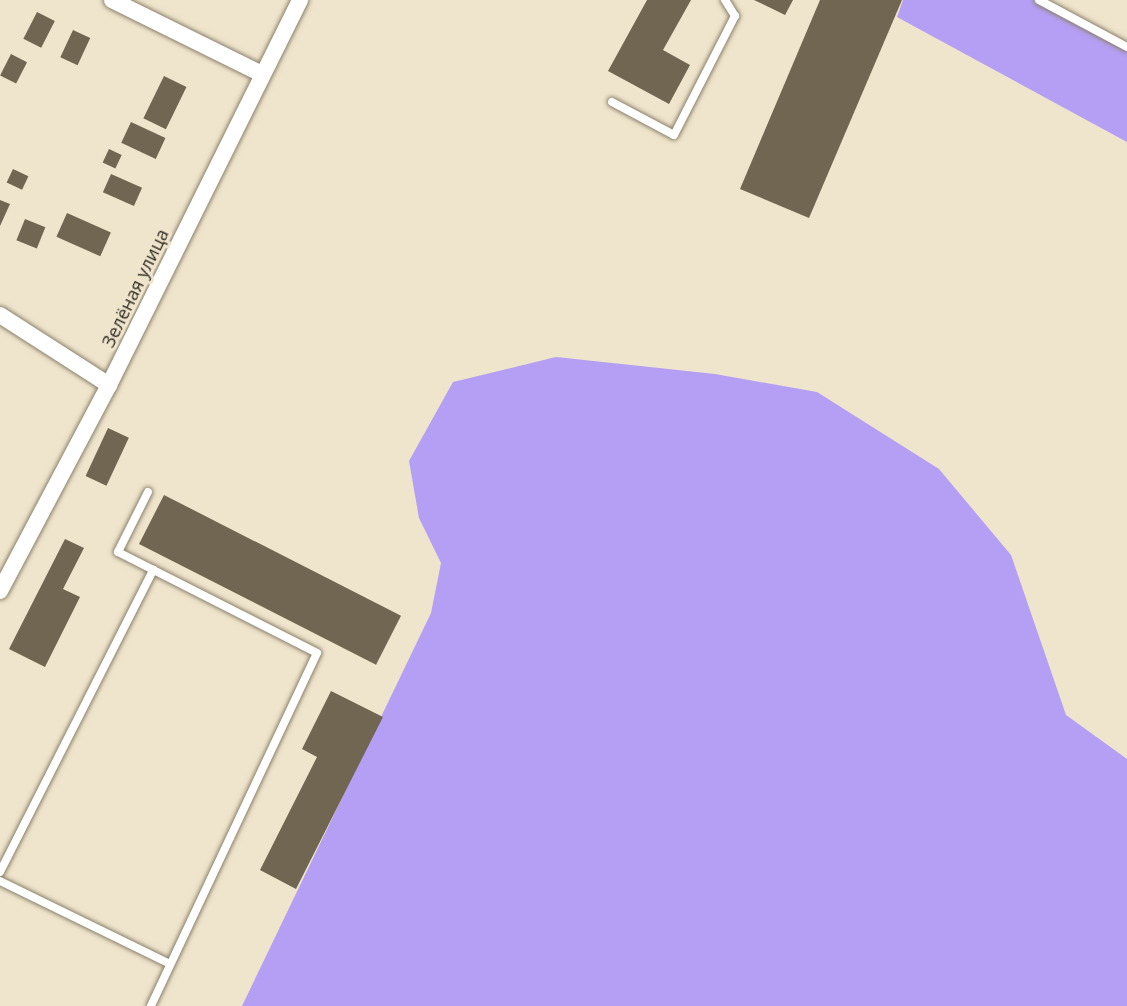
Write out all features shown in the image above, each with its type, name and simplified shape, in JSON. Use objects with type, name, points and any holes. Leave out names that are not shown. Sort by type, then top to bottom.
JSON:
[{"type":"street","points":[[112,0],[262,74]]},
{"type":"street","name":"Зелёная улица","points":[[0,591],[109,385],[300,0]]},
{"type":"street","points":[[0,315],[109,385]]},
{"type":"lane","points":[[612,102],[674,135],[735,16],[725,0]]},
{"type":"lane","points":[[1039,0],[1127,47]]},
{"type":"lane","points":[[148,492],[118,552],[317,653],[168,963],[151,1006]]},
{"type":"lane","points":[[0,872],[153,570]]},
{"type":"lane","points":[[0,881],[168,963]]},
{"type":"shaded area","points":[[903,0],[1038,0],[1127,49],[1127,142],[897,17]]},
{"type":"shaded area","points":[[556,357],[715,374],[817,392],[939,469],[1011,555],[1066,715],[1127,759],[1127,1006],[242,1006],[431,613],[441,563],[419,518],[409,461],[453,382]]},
{"type":"building","points":[[647,0],[691,0],[663,50],[690,65],[669,104],[608,71]]},
{"type":"building","points":[[754,0],[793,0],[785,15]]},
{"type":"building","points":[[820,0],[902,0],[809,218],[740,189]]},
{"type":"building","points":[[37,12],[55,21],[41,48],[23,39]]},
{"type":"building","points":[[73,30],[90,38],[78,65],[60,57]]},
{"type":"building","points":[[11,54],[27,62],[16,84],[0,75]]},
{"type":"building","points":[[164,76],[186,87],[166,129],[143,118]]},
{"type":"building","points":[[131,122],[165,138],[156,159],[121,143]]},
{"type":"building","points":[[109,149],[122,155],[115,169],[103,163]]},
{"type":"building","points":[[13,169],[28,176],[22,190],[7,183]]},
{"type":"building","points":[[111,174],[142,188],[134,206],[103,192]]},
{"type":"building","points":[[0,200],[10,204],[0,226]]},
{"type":"building","points":[[67,213],[111,233],[100,256],[56,237]]},
{"type":"building","points":[[25,219],[45,227],[37,249],[16,240]]},
{"type":"building","points":[[108,428],[129,438],[106,486],[86,476]]},
{"type":"building","points":[[164,495],[401,616],[376,665],[139,544]]},
{"type":"building","points":[[65,539],[84,548],[63,589],[80,597],[45,667],[9,649]]},
{"type":"building","points":[[331,691],[383,717],[296,889],[260,870],[317,757],[302,749]]}]
